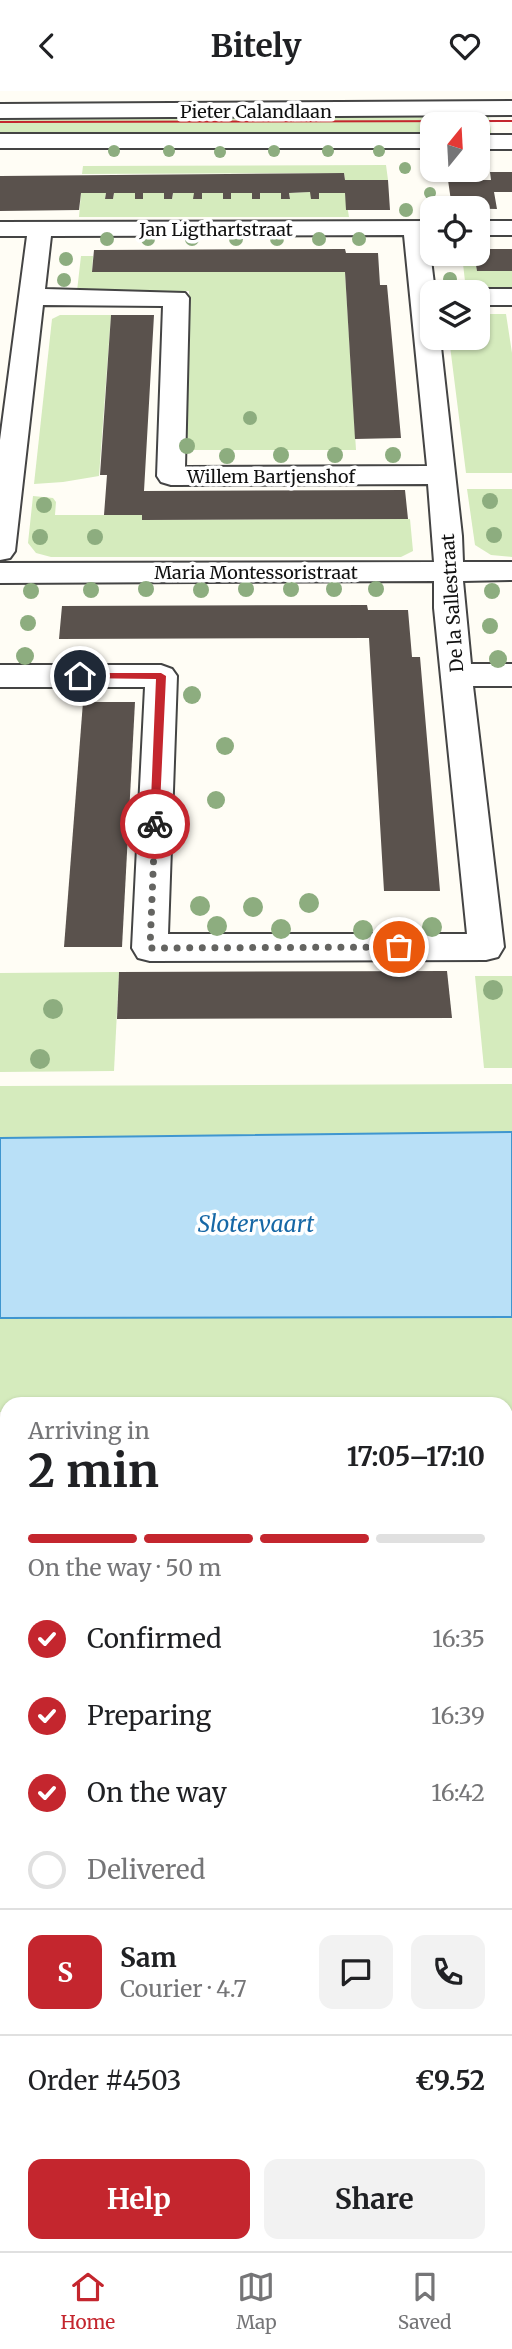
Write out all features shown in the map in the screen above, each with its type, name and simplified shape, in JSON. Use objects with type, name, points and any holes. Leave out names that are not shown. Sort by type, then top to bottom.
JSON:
[{"type":"street","name":"Pieter Calandlaan","points":[[0,111],[512,108]]},
{"type":"street","name":"Pieter Calandlaan","points":[[0,141],[420,141]]},
{"type":"street","points":[[490,142],[512,142]]},
{"type":"street","name":"Jan Ligthartstraat","points":[[0,229],[420,228]]},
{"type":"street","points":[[490,228],[512,228]]},
{"type":"street","points":[[0,551],[5,476],[40,229]]},
{"type":"street","name":"Willem Bartjenshof","points":[[32,297],[176,298],[171,476],[442,475]]},
{"type":"street","points":[[490,297],[512,297]]},
{"type":"street","name":"De la Sallestraat","points":[[0,676],[161,676],[150,948],[486,947],[456,675],[431,350]]},
{"type":"street","name":"Maria Montessoristraat","points":[[0,573],[512,571]]},
{"type":"street","points":[[456,675],[512,675]]},
{"type":"green space","points":[[420,113],[420,138],[0,137],[0,116]]},
{"type":"green space","points":[[386,165],[388,180],[345,180],[344,173],[82,174],[83,166]]},
{"type":"green space","points":[[310,192],[319,199],[319,193],[345,193],[349,217],[79,217],[81,193],[106,193],[105,199],[113,199],[114,193],[135,193],[135,199],[143,199],[143,193],[164,193],[164,199],[172,199],[173,193],[194,193],[194,199],[202,199],[202,193],[223,193],[223,199],[231,193],[252,193],[252,199],[260,199],[260,193],[281,193],[290,198],[289,193]]},
{"type":"green space","points":[[81,256],[93,256],[92,272],[345,272],[356,450],[185,450],[189,291],[77,291]]},
{"type":"green space","points":[[463,266],[476,266],[477,271],[512,271],[512,290],[490,290],[490,280],[465,280]]},
{"type":"green space","points":[[490,314],[506,314],[512,353],[512,473],[466,473],[451,350],[490,350]]},
{"type":"green space","points":[[60,315],[111,315],[99,476],[34,484],[52,319]]},
{"type":"green space","points":[[467,489],[512,489],[512,557],[491,555],[475,545]]},
{"type":"green space","points":[[33,496],[53,498],[56,502],[55,515],[142,515],[143,520],[410,519],[413,551],[401,557],[51,557],[36,553],[28,543]]},
{"type":"green space","points":[[119,972],[114,1071],[0,1072],[0,973]]},
{"type":"green space","points":[[475,976],[512,976],[512,1068],[484,1068]]},
{"type":"green space","points":[[512,1084],[512,1132],[0,1138],[0,1086]]},
{"type":"green space","points":[[512,1317],[512,1397],[0,1397],[0,1318]]},
{"type":"water","name":"Slotervaart","points":[[512,1132],[512,1317],[0,1318],[0,1138]]},
{"type":"building","points":[[490,172],[512,172],[512,192],[494,192],[497,209],[490,209],[490,196],[450,196],[448,182],[491,180]]},
{"type":"building","points":[[344,173],[345,180],[388,180],[390,210],[346,210],[345,193],[319,193],[319,199],[311,199],[310,192],[289,193],[290,199],[281,199],[281,193],[260,193],[260,199],[252,199],[252,193],[231,193],[231,199],[223,199],[223,193],[202,193],[202,199],[193,199],[194,193],[173,193],[172,199],[164,199],[164,193],[143,193],[143,199],[135,199],[135,193],[114,193],[113,199],[105,199],[106,193],[81,193],[79,210],[0,211],[0,176]]},
{"type":"building","points":[[345,249],[346,253],[378,253],[380,285],[387,285],[401,438],[355,439],[345,272],[92,272],[94,250]]},
{"type":"building","points":[[490,249],[512,249],[512,271],[477,271],[476,266],[490,266]]},
{"type":"building","points":[[111,315],[154,315],[144,491],[405,490],[408,519],[142,520],[142,515],[104,515],[107,475],[100,475]]},
{"type":"building","points":[[367,605],[368,610],[408,610],[412,657],[420,657],[440,891],[384,891],[369,638],[59,639],[62,606]]},
{"type":"building","points":[[83,702],[135,702],[122,947],[64,947]]},
{"type":"building","points":[[447,971],[452,1018],[117,1019],[119,972]]},
{"type":"tram line","points":[[0,122],[512,121]]},
{"type":"way so far","points":[[155,824],[150,948],[399,947]]},
{"type":"route","points":[[80,676],[161,676],[155,824]]}]
